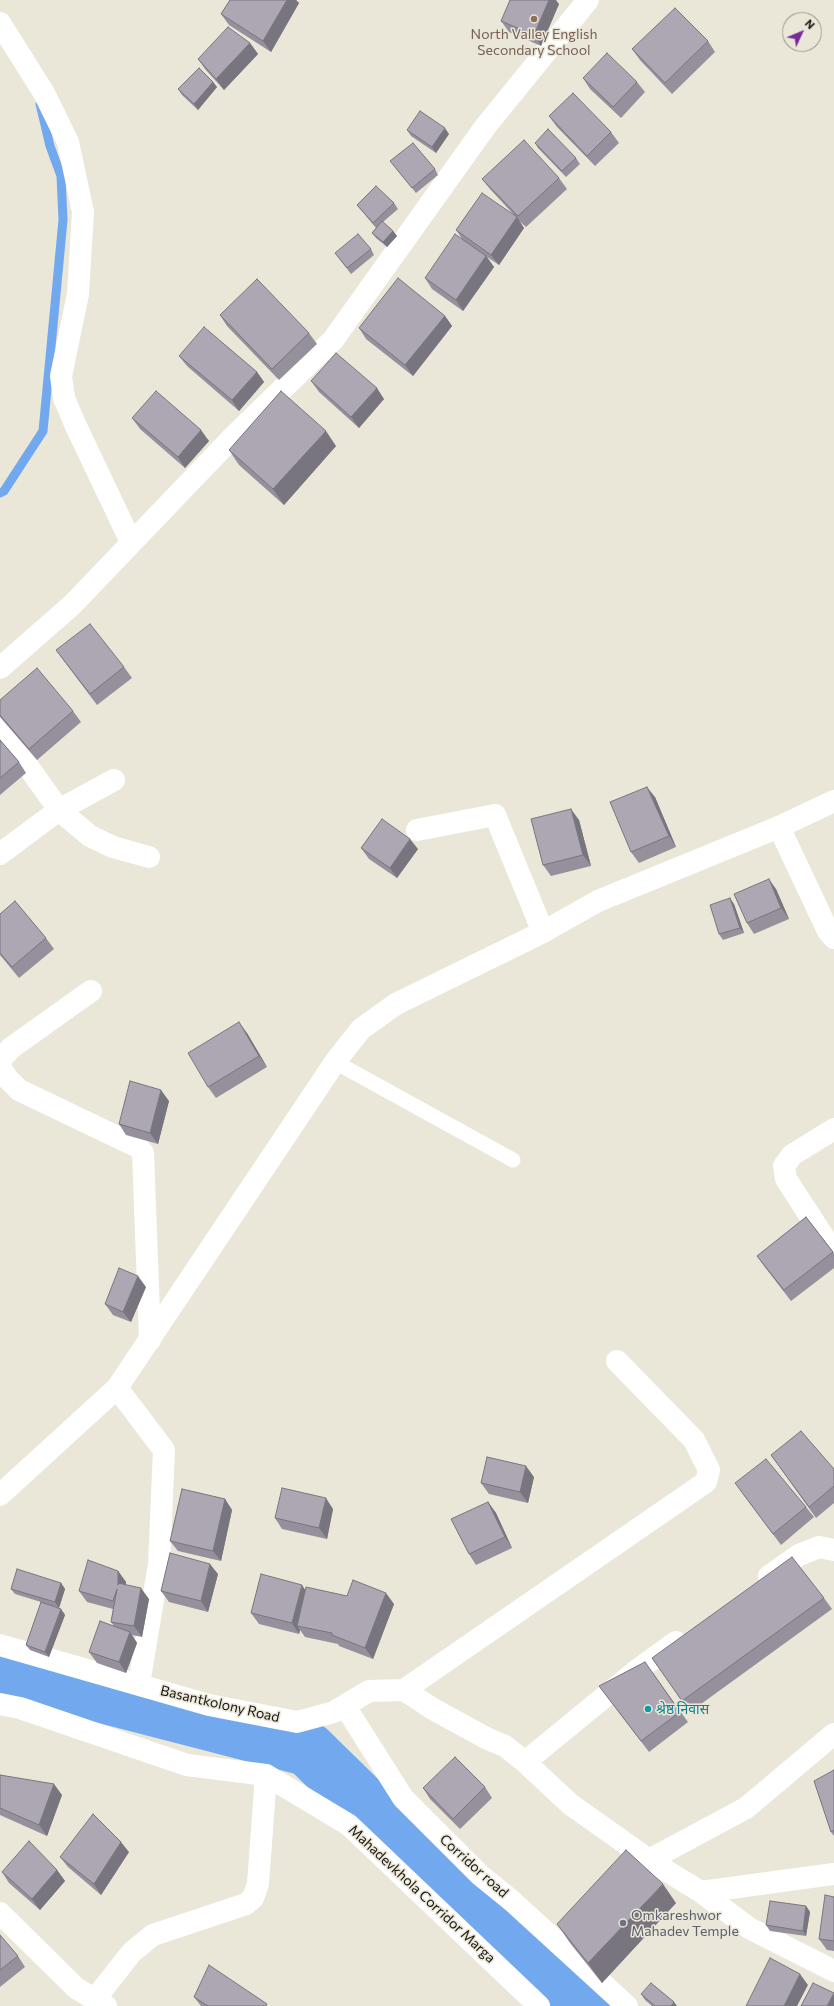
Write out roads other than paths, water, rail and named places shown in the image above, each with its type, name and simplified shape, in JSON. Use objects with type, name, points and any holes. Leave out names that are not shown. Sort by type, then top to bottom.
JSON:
[{"type":"street","points":[[0,668],[72,605],[130,542],[230,440],[333,340],[485,127],[588,0]]},
{"type":"street","points":[[0,23],[44,92],[68,142],[83,212],[78,294],[61,376],[64,398],[130,542]]},
{"type":"street","points":[[0,726],[59,810],[90,836],[113,847],[149,857]]},
{"type":"street","points":[[0,854],[59,810],[114,780]]},
{"type":"street","points":[[0,1495],[117,1388],[335,1062],[361,1029],[396,1004],[544,932],[598,901],[779,827],[834,801]]},
{"type":"street","points":[[417,830],[496,815],[544,932]]},
{"type":"street","points":[[779,827],[828,931],[834,938]]},
{"type":"street","points":[[91,991],[11,1048],[1,1059],[0,1067],[8,1080],[19,1090],[138,1147],[143,1152],[150,1340]]},
{"type":"street","points":[[834,1129],[792,1154],[784,1166],[786,1179],[834,1253]]},
{"type":"street","points":[[617,1360],[694,1440],[709,1470],[706,1482],[404,1690],[433,1709],[488,1739],[505,1746],[525,1762],[570,1804],[649,1860],[701,1892],[749,1928],[834,1971]]},
{"type":"street","points":[[117,1388],[164,1450],[159,1564],[139,1684]]},
{"type":"street","points":[[754,1586],[799,1555],[819,1547],[834,1550]]},
{"type":"street","points":[[525,1762],[636,1671],[692,1631]]},
{"type":"street","name":"Basantkolony Road","points":[[0,1645],[209,1705],[297,1722],[334,1712],[369,1691],[404,1690]]},
{"type":"street","name":"Mahadevkhola Corridor Marga","points":[[0,1704],[20,1708],[187,1765],[266,1775],[349,1825],[539,2006]]},
{"type":"street","name":"Corridor road","points":[[345,1706],[403,1798],[480,1875],[512,1900],[627,2006]]},
{"type":"street","points":[[649,1860],[746,1808],[834,1734]]},
{"type":"street","points":[[0,1913],[76,1988],[100,2003],[132,1952],[153,1935],[246,1904],[253,1898],[258,1884],[266,1775]]},
{"type":"street","points":[[701,1892],[834,1874]]},
{"type":"lane","points":[[335,1062],[513,1160]]},
{"type":"waterway","points":[[0,493],[4,491],[43,431],[63,220],[61,176],[50,146],[40,104]]},
{"type":"waterway","points":[[0,1669],[308,1749],[448,1886],[588,2006]]},
{"type":"place","name":"North Valley English Secondary School","points":[[534,19]]},
{"type":"place","name":"श्रेष्ठ निवास","points":[[648,1709]]},
{"type":"place","name":"Omkareshwor Mahadev Temple","points":[[623,1923]]}]
